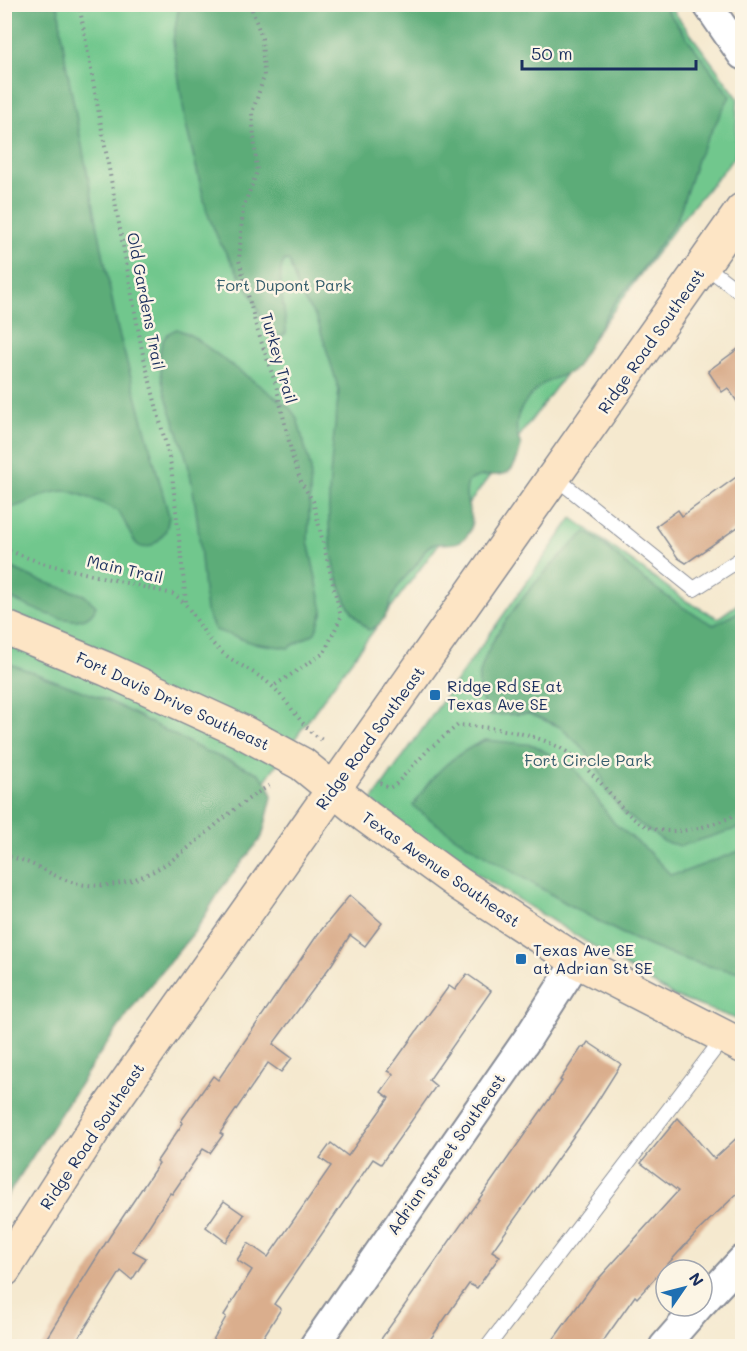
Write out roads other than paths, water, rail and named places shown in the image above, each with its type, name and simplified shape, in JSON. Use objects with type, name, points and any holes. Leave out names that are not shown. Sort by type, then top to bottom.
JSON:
[{"type":"main road","name":"Ridge Road Southeast","points":[[4,1270],[98,1123],[742,210]]},
{"type":"main road","name":"Fort Davis Drive Southeast","points":[[4,627],[106,669],[241,731],[303,764],[333,790]]},
{"type":"main road","name":"Texas Avenue Southeast","points":[[333,790],[478,897],[577,961],[733,1042]]},
{"type":"street","points":[[707,4],[742,55]]},
{"type":"street","name":"Adrian Street Southeast","points":[[314,1347],[534,1029],[577,961]]},
{"type":"street","points":[[714,1289],[742,1260]]},
{"type":"street","points":[[664,1347],[689,1318]]},
{"type":"lane","points":[[704,265],[742,294]]},
{"type":"lane","points":[[555,477],[693,589],[742,558]]},
{"type":"lane","points":[[488,1347],[733,1042]]},
{"type":"place","name":"Ridge Rd SE at Texas Ave SE","points":[[435,695]]},
{"type":"place","name":"Texas Ave SE at Adrian St SE","points":[[521,959]]},
{"type":"park label","name":"Fort Dupont Park","points":[[284,285]]},
{"type":"park label","name":"Fort Circle Park","points":[[588,760]]}]
